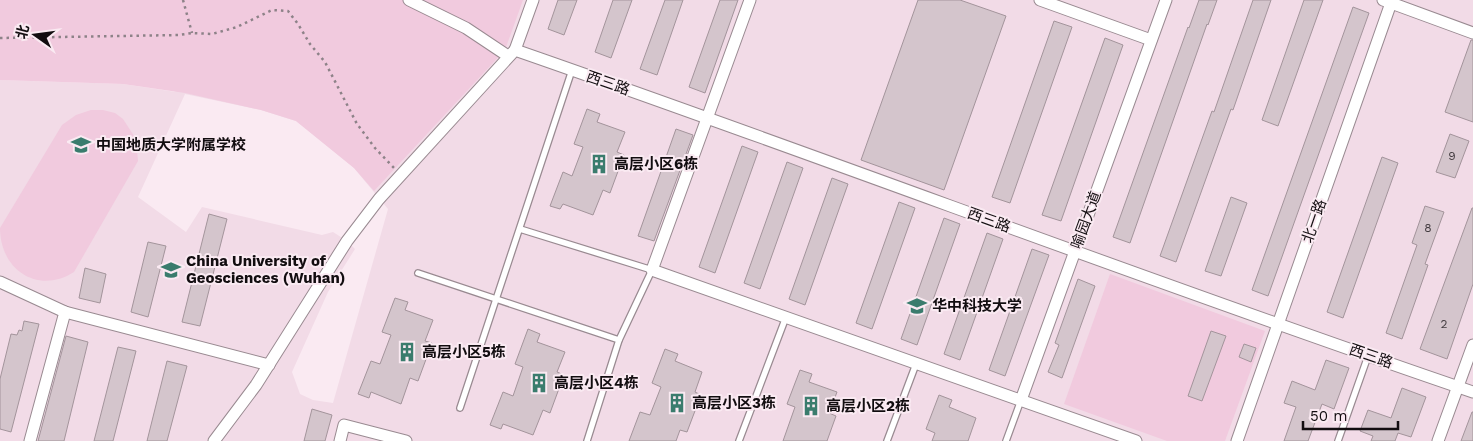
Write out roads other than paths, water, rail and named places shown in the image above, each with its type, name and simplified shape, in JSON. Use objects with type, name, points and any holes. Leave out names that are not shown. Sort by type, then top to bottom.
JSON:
[{"type":"street","name":"西三路","points":[[409,0],[511,53],[572,70],[1278,324],[1473,392]]},
{"type":"street","points":[[214,441],[256,385],[347,241],[379,199],[511,53],[533,0]]},
{"type":"street","points":[[750,0],[652,270],[1136,441]]},
{"type":"street","points":[[1040,0],[1151,40]]},
{"type":"street","name":"喻园大道","points":[[1021,400],[1166,0]]},
{"type":"street","points":[[1388,1],[1473,33]]},
{"type":"street","name":"北一路","points":[[1237,441],[1388,1]]},
{"type":"street","points":[[0,282],[65,312],[269,365]]},
{"type":"street","points":[[30,441],[65,312]]},
{"type":"street","points":[[1438,441],[1473,346]]},
{"type":"street","points":[[340,441],[344,425],[406,441]]},
{"type":"lane","points":[[460,408],[572,70]]},
{"type":"lane","points":[[520,229],[652,270],[619,340],[587,441]]},
{"type":"lane","points":[[418,273],[619,340]]},
{"type":"lane","points":[[739,441],[786,317]]},
{"type":"lane","points":[[1338,441],[1368,355]]},
{"type":"lane","points":[[886,441],[916,363]]},
{"type":"lane","name":"喻园大道","points":[[1006,441],[1021,400]]},
{"type":"place","name":"中国地质大学附属学校","points":[[81,145]]},
{"type":"place","name":"高层小区6栋","points":[[599,164]]},
{"type":"place","name":"China University of Geosciences (Wuhan)","points":[[171,270]]},
{"type":"place","name":"华中科技大学","points":[[917,306]]},
{"type":"place","name":"高层小区5栋","points":[[407,352]]},
{"type":"place","name":"高层小区4栋","points":[[539,383]]},
{"type":"place","name":"高层小区3栋","points":[[677,403]]},
{"type":"place","name":"高层小区2栋","points":[[811,406]]}]
